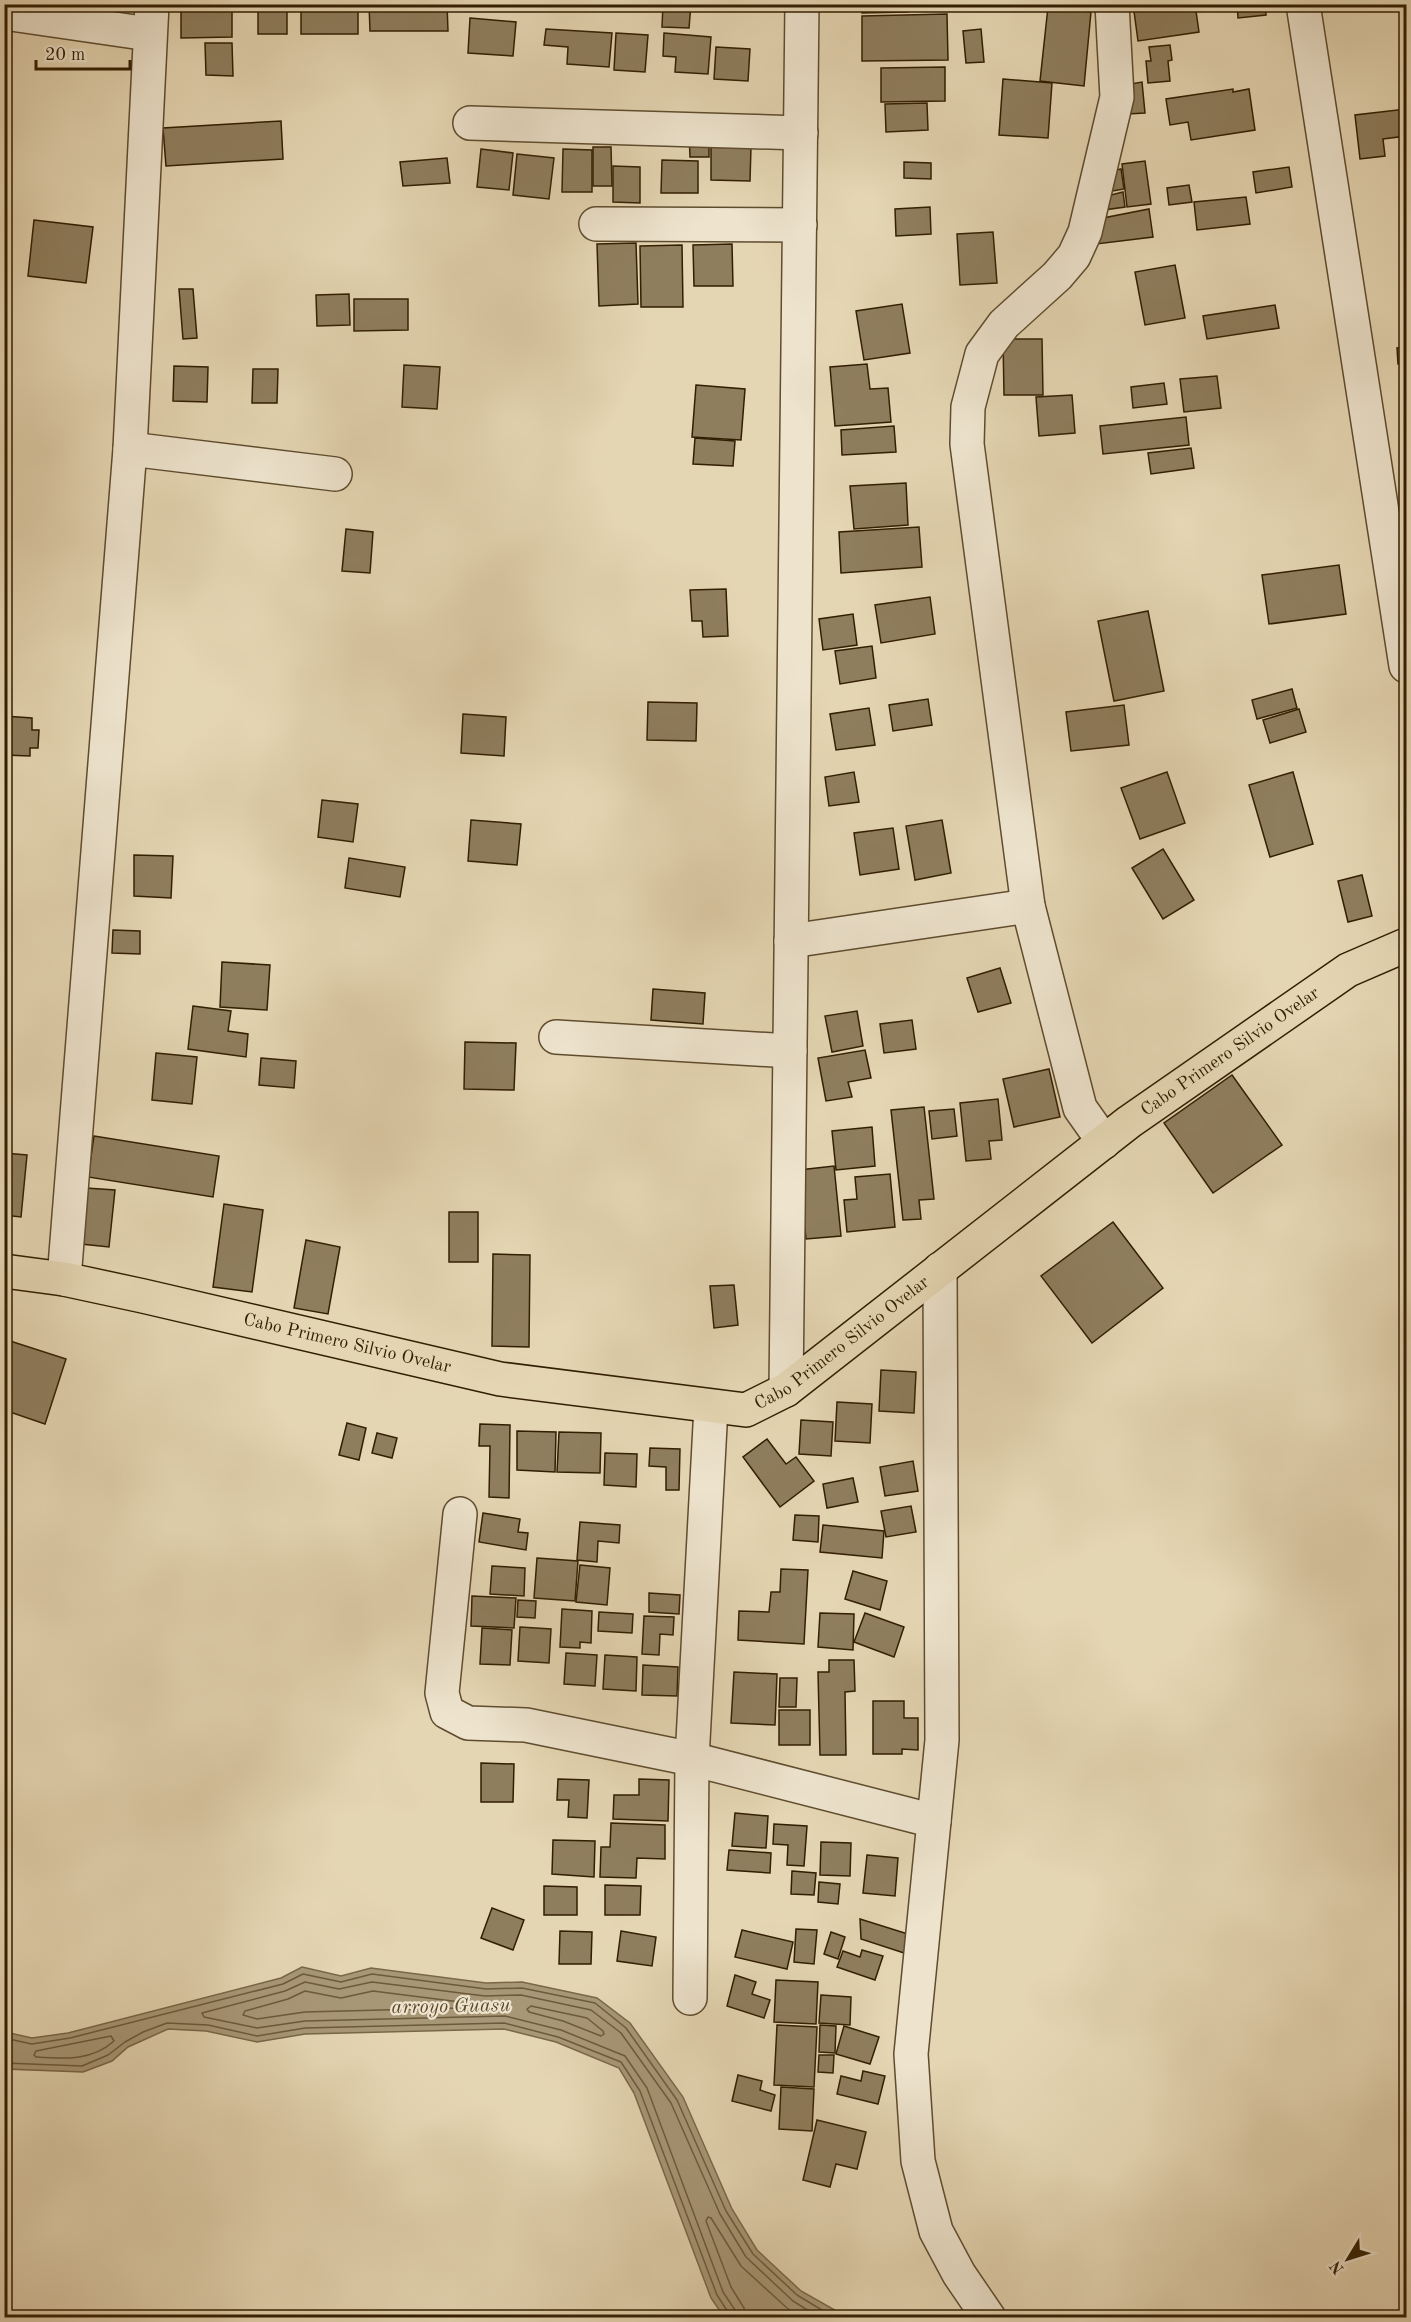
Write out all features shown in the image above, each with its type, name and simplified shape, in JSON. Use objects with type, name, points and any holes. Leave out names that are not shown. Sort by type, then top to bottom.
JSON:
[{"type":"main road","name":"Cabo Primero Silvio Ovelar","points":[[4,1271],[64,1279],[500,1379],[746,1410],[786,1390],[1129,1122],[1348,970],[1407,945]]},
{"type":"street","points":[[786,1390],[802,4]]},
{"type":"street","points":[[1104,1142],[1080,1108],[1028,906],[967,444],[968,407],[982,354],[1004,324],[1057,276],[1074,256],[1085,232],[1117,97],[1112,4]]},
{"type":"street","points":[[1303,4],[1407,666]]},
{"type":"street","points":[[4,13],[151,19],[130,448],[64,1279]]},
{"type":"street","points":[[470,123],[801,133]]},
{"type":"street","points":[[596,224],[800,225]]},
{"type":"street","points":[[130,448],[335,474]]},
{"type":"street","points":[[791,941],[1028,906]]},
{"type":"street","points":[[556,1037],[790,1051]]},
{"type":"street","points":[[940,1269],[942,1740],[911,2054],[918,2161],[936,2231],[958,2274],[989,2318]]},
{"type":"street","points":[[690,1998],[692,1760],[711,1407]]},
{"type":"street","points":[[460,1514],[442,1693],[447,1712],[468,1722],[526,1725],[692,1760],[934,1821]]},
{"type":"water","name":"arroyo Guasu","points":[[302,1967],[341,1976],[371,1968],[486,1983],[522,1982],[597,1998],[630,2023],[683,2097],[732,2209],[757,2250],[801,2291],[847,2317],[724,2317],[711,2298],[634,2093],[619,2068],[556,2042],[504,2029],[305,2034],[257,2042],[206,2031],[168,2029],[128,2047],[112,2061],[83,2072],[5,2069],[5,2032],[32,2038],[68,2033],[281,1978]]},
{"type":"building","points":[[181,4],[232,4],[232,37],[181,38]]},
{"type":"building","points":[[301,4],[358,4],[358,34],[301,34]]},
{"type":"building","points":[[369,4],[447,4],[448,31],[370,31]]},
{"type":"building","points":[[663,4],[691,4],[689,28],[662,27]]},
{"type":"building","points":[[862,4],[908,4],[908,12],[862,13]]},
{"type":"building","points":[[1133,4],[1195,4],[1199,32],[1138,41]]},
{"type":"building","points":[[1237,4],[1265,4],[1266,15],[1238,18]]},
{"type":"building","points":[[258,7],[287,7],[287,34],[258,34]]},
{"type":"building","points":[[1048,7],[1091,12],[1084,86],[1040,81]]},
{"type":"building","points":[[947,14],[948,60],[862,61],[862,16]]},
{"type":"building","points":[[470,18],[516,22],[513,56],[468,53]]},
{"type":"building","points":[[546,29],[612,33],[609,67],[567,64],[568,47],[544,45]]},
{"type":"building","points":[[981,29],[984,62],[966,63],[963,31]]},
{"type":"building","points":[[616,33],[648,35],[645,72],[614,70]]},
{"type":"building","points":[[664,33],[711,37],[708,74],[675,72],[676,57],[663,56]]},
{"type":"building","points":[[205,43],[232,43],[233,76],[206,75]]},
{"type":"building","points":[[1170,45],[1172,60],[1168,61],[1170,81],[1148,83],[1146,61],[1151,61],[1149,47]]},
{"type":"building","points":[[716,47],[750,49],[748,81],[714,79]]},
{"type":"building","points":[[945,67],[945,101],[881,102],[881,68]]},
{"type":"building","points":[[1003,79],[1052,83],[1048,138],[999,135]]},
{"type":"building","points":[[1142,82],[1145,113],[1127,114],[1124,85]]},
{"type":"building","points":[[1233,89],[1233,92],[1249,89],[1255,130],[1191,140],[1188,122],[1170,125],[1166,99]]},
{"type":"building","points":[[927,103],[928,130],[886,132],[885,104]]},
{"type":"building","points":[[1406,109],[1406,136],[1383,139],[1385,156],[1360,159],[1355,115]]},
{"type":"building","points":[[281,121],[283,159],[166,166],[163,128]]},
{"type":"building","points":[[689,132],[709,132],[709,157],[690,157]]},
{"type":"building","points":[[711,146],[751,147],[750,181],[711,180]]},
{"type":"building","points":[[593,147],[611,147],[612,186],[593,186]]},
{"type":"building","points":[[481,149],[513,153],[509,190],[477,187]]},
{"type":"building","points":[[563,149],[592,150],[592,192],[562,192]]},
{"type":"building","points":[[517,154],[554,158],[549,199],[513,195]]},
{"type":"building","points":[[447,158],[450,183],[403,186],[400,162]]},
{"type":"building","points":[[662,160],[698,161],[698,193],[661,193]]},
{"type":"building","points":[[1145,161],[1151,204],[1127,207],[1122,164]]},
{"type":"building","points":[[904,162],[931,163],[931,179],[904,178]]},
{"type":"building","points":[[613,166],[640,167],[640,203],[613,202]]},
{"type":"building","points":[[1289,167],[1292,187],[1256,193],[1253,172]]},
{"type":"building","points":[[1121,169],[1124,189],[1101,193],[1103,173]]},
{"type":"building","points":[[1189,185],[1192,202],[1169,205],[1167,188]]},
{"type":"building","points":[[1123,192],[1125,207],[1096,211],[1099,198]]},
{"type":"building","points":[[1246,197],[1250,224],[1197,230],[1194,202]]},
{"type":"building","points":[[930,207],[931,234],[896,236],[895,209]]},
{"type":"building","points":[[1149,209],[1153,237],[1088,245],[1093,220]]},
{"type":"building","points":[[34,220],[93,227],[86,283],[28,276]]},
{"type":"building","points":[[993,232],[997,283],[960,285],[957,234]]},
{"type":"building","points":[[636,243],[638,304],[599,306],[597,244]]},
{"type":"building","points":[[732,244],[733,286],[694,286],[693,245]]},
{"type":"building","points":[[682,245],[683,307],[641,307],[640,246]]},
{"type":"building","points":[[1175,265],[1185,318],[1145,325],[1135,272]]},
{"type":"building","points":[[179,289],[193,289],[197,338],[183,339]]},
{"type":"building","points":[[349,294],[350,325],[317,326],[316,295]]},
{"type":"building","points":[[354,299],[408,299],[408,330],[354,331]]},
{"type":"building","points":[[902,304],[910,353],[864,360],[856,311]]},
{"type":"building","points":[[1275,305],[1279,328],[1207,339],[1203,316]]},
{"type":"building","points":[[1003,339],[1042,339],[1043,395],[1004,395]]},
{"type":"building","points":[[1406,347],[1406,363],[1398,364],[1397,348]]},
{"type":"building","points":[[867,364],[870,389],[888,388],[891,422],[835,426],[830,367]]},
{"type":"building","points":[[404,365],[440,367],[437,409],[402,407]]},
{"type":"building","points":[[174,366],[208,367],[207,402],[173,401]]},
{"type":"building","points":[[253,369],[278,369],[277,403],[252,403]]},
{"type":"building","points":[[1217,376],[1221,408],[1184,412],[1180,379]]},
{"type":"building","points":[[1164,383],[1167,404],[1133,408],[1131,387]]},
{"type":"building","points":[[696,385],[745,389],[741,440],[692,437]]},
{"type":"building","points":[[1072,395],[1075,433],[1039,436],[1036,397]]},
{"type":"building","points":[[1186,417],[1189,445],[1103,454],[1100,426]]},
{"type":"building","points":[[894,426],[896,452],[842,455],[841,430]]},
{"type":"building","points":[[695,438],[735,441],[733,466],[693,464]]},
{"type":"building","points":[[1191,448],[1194,468],[1151,474],[1148,453]]},
{"type":"building","points":[[906,483],[908,525],[854,529],[850,486]]},
{"type":"building","points":[[919,527],[922,567],[841,573],[839,532]]},
{"type":"building","points":[[346,529],[373,532],[370,573],[342,571]]},
{"type":"building","points":[[1339,565],[1346,614],[1269,624],[1262,575]]},
{"type":"building","points":[[726,589],[728,636],[703,637],[702,621],[692,621],[690,590]]},
{"type":"building","points":[[930,597],[935,634],[881,643],[875,605]]},
{"type":"building","points":[[1148,611],[1164,691],[1114,701],[1098,621]]},
{"type":"building","points":[[853,614],[857,645],[823,650],[819,619]]},
{"type":"building","points":[[872,646],[876,678],[840,684],[835,651]]},
{"type":"building","points":[[1292,689],[1297,708],[1257,719],[1252,700]]},
{"type":"building","points":[[928,699],[932,725],[893,731],[889,705]]},
{"type":"building","points":[[648,702],[697,703],[696,741],[647,740]]},
{"type":"building","points":[[1124,705],[1129,745],[1071,751],[1066,712]]},
{"type":"building","points":[[869,708],[875,745],[836,750],[830,714]]},
{"type":"building","points":[[1299,709],[1306,732],[1270,743],[1263,720]]},
{"type":"building","points":[[463,714],[506,717],[504,756],[461,753]]},
{"type":"building","points":[[4,716],[32,718],[32,730],[39,730],[38,748],[30,748],[30,756],[4,755]]},
{"type":"building","points":[[854,772],[859,802],[829,806],[825,777]]},
{"type":"building","points":[[1167,772],[1185,823],[1140,839],[1121,788]]},
{"type":"building","points":[[1293,772],[1313,844],[1270,857],[1249,785]]},
{"type":"building","points":[[322,800],[358,804],[353,842],[318,837]]},
{"type":"building","points":[[471,820],[521,824],[517,865],[468,861]]},
{"type":"building","points":[[942,820],[951,873],[915,880],[906,826]]},
{"type":"building","points":[[893,828],[899,869],[860,875],[854,833]]},
{"type":"building","points":[[1163,849],[1194,900],[1163,919],[1132,868]]},
{"type":"building","points":[[134,855],[173,856],[171,898],[134,896]]},
{"type":"building","points":[[349,858],[405,867],[400,897],[345,888]]},
{"type":"building","points":[[1362,875],[1372,916],[1348,922],[1338,881]]},
{"type":"building","points":[[113,930],[140,931],[140,954],[112,953]]},
{"type":"building","points":[[222,962],[270,965],[267,1010],[220,1007]]},
{"type":"building","points":[[1000,968],[1011,1003],[978,1012],[967,978]]},
{"type":"building","points":[[653,989],[705,993],[703,1024],[651,1020]]},
{"type":"building","points":[[193,1006],[231,1011],[228,1031],[248,1034],[246,1057],[188,1049]]},
{"type":"building","points":[[857,1011],[863,1046],[832,1052],[825,1016]]},
{"type":"building","points":[[912,1020],[916,1049],[884,1053],[880,1024]]},
{"type":"building","points":[[465,1042],[516,1043],[514,1090],[464,1089]]},
{"type":"building","points":[[865,1050],[871,1078],[848,1082],[852,1097],[826,1101],[818,1058]]},
{"type":"building","points":[[156,1053],[197,1057],[192,1104],[152,1100]]},
{"type":"building","points":[[261,1058],[296,1061],[294,1088],[259,1085]]},
{"type":"building","points":[[1049,1069],[1060,1117],[1014,1127],[1003,1079]]},
{"type":"building","points":[[1232,1075],[1282,1145],[1213,1193],[1164,1123]]},
{"type":"building","points":[[998,1099],[1002,1140],[989,1141],[991,1159],[966,1161],[960,1103]]},
{"type":"building","points":[[924,1107],[934,1199],[919,1200],[921,1219],[903,1220],[891,1110]]},
{"type":"building","points":[[954,1109],[957,1136],[932,1139],[929,1111]]},
{"type":"building","points":[[872,1127],[875,1166],[836,1170],[832,1131]]},
{"type":"building","points":[[94,1136],[219,1156],[213,1197],[88,1177]]},
{"type":"building","points":[[4,1153],[27,1155],[21,1217],[4,1215]]},
{"type":"building","points":[[834,1166],[841,1236],[806,1239],[799,1170]]},
{"type":"building","points":[[890,1174],[895,1227],[847,1232],[844,1200],[857,1199],[855,1177]]},
{"type":"building","points":[[86,1188],[115,1190],[109,1247],[81,1244]]},
{"type":"building","points":[[224,1204],[263,1210],[252,1292],[213,1287]]},
{"type":"building","points":[[449,1212],[478,1212],[478,1262],[449,1262]]},
{"type":"building","points":[[1113,1222],[1163,1288],[1092,1343],[1041,1276]]},
{"type":"building","points":[[306,1240],[340,1247],[328,1314],[294,1308]]},
{"type":"building","points":[[493,1254],[530,1255],[529,1347],[492,1346]]},
{"type":"building","points":[[734,1285],[738,1325],[714,1328],[710,1286]]},
{"type":"building","points":[[7,1340],[66,1359],[45,1424],[4,1410],[4,1348]]},
{"type":"building","points":[[881,1370],[916,1372],[914,1413],[879,1411]]},
{"type":"building","points":[[837,1402],[872,1404],[870,1443],[835,1441]]},
{"type":"building","points":[[801,1420],[833,1422],[831,1456],[799,1454]]},
{"type":"building","points":[[347,1423],[366,1428],[359,1460],[339,1455]]},
{"type":"building","points":[[480,1424],[510,1425],[509,1498],[489,1497],[490,1446],[479,1446]]},
{"type":"building","points":[[517,1431],[556,1432],[555,1472],[517,1470]]},
{"type":"building","points":[[559,1432],[601,1433],[600,1473],[557,1472]]},
{"type":"building","points":[[377,1433],[397,1438],[392,1458],[372,1453]]},
{"type":"building","points":[[767,1439],[786,1464],[796,1457],[814,1481],[780,1507],[743,1457]]},
{"type":"building","points":[[650,1448],[680,1449],[679,1490],[666,1490],[666,1467],[649,1466]]},
{"type":"building","points":[[605,1453],[637,1454],[636,1487],[604,1485]]},
{"type":"building","points":[[913,1461],[918,1491],[885,1496],[880,1467]]},
{"type":"building","points":[[853,1478],[858,1502],[827,1508],[823,1484]]},
{"type":"building","points":[[911,1506],[916,1532],[886,1537],[881,1511]]},
{"type":"building","points":[[483,1513],[520,1519],[518,1532],[528,1533],[526,1550],[479,1542]]},
{"type":"building","points":[[795,1515],[819,1516],[818,1542],[793,1540]]},
{"type":"building","points":[[580,1522],[620,1525],[619,1543],[598,1541],[597,1562],[577,1560]]},
{"type":"building","points":[[823,1525],[884,1531],[882,1558],[820,1552]]},
{"type":"building","points":[[537,1558],[578,1561],[575,1601],[534,1598]]},
{"type":"building","points":[[580,1565],[610,1568],[607,1605],[576,1602]]},
{"type":"building","points":[[492,1566],[525,1568],[524,1596],[490,1594]]},
{"type":"building","points":[[781,1569],[808,1570],[804,1644],[738,1640],[739,1611],[769,1612],[771,1592],[780,1592]]},
{"type":"building","points":[[853,1571],[887,1581],[880,1610],[845,1599]]},
{"type":"building","points":[[649,1593],[680,1595],[679,1614],[649,1612]]},
{"type":"building","points":[[472,1596],[516,1598],[514,1628],[471,1626]]},
{"type":"building","points":[[518,1600],[536,1601],[535,1618],[517,1617]]},
{"type":"building","points":[[562,1609],[592,1611],[591,1643],[580,1642],[580,1648],[560,1647]]},
{"type":"building","points":[[599,1612],[633,1614],[632,1633],[598,1631]]},
{"type":"building","points":[[820,1613],[854,1614],[853,1650],[818,1647]]},
{"type":"building","points":[[865,1613],[904,1627],[894,1657],[854,1642]]},
{"type":"building","points":[[644,1616],[674,1617],[673,1635],[660,1634],[659,1655],[642,1654]]},
{"type":"building","points":[[520,1627],[551,1629],[549,1663],[518,1661]]},
{"type":"building","points":[[482,1628],[512,1630],[510,1665],[480,1664]]},
{"type":"building","points":[[566,1653],[597,1655],[595,1686],[564,1684]]},
{"type":"building","points":[[605,1655],[637,1657],[636,1691],[603,1689]]},
{"type":"building","points":[[829,1660],[854,1660],[855,1691],[845,1692],[846,1755],[820,1755],[818,1672],[829,1672]]},
{"type":"building","points":[[643,1665],[678,1667],[677,1696],[642,1695]]},
{"type":"building","points":[[734,1672],[777,1674],[775,1725],[731,1723]]},
{"type":"building","points":[[780,1678],[797,1678],[796,1707],[779,1707]]},
{"type":"building","points":[[873,1701],[904,1701],[904,1718],[918,1718],[918,1750],[902,1749],[902,1754],[873,1754]]},
{"type":"building","points":[[779,1710],[810,1710],[810,1745],[779,1745]]},
{"type":"building","points":[[481,1763],[514,1764],[513,1802],[481,1802]]},
{"type":"building","points":[[558,1779],[589,1780],[587,1818],[568,1817],[569,1800],[557,1800]]},
{"type":"building","points":[[639,1779],[669,1780],[668,1821],[613,1819],[614,1795],[639,1795]]},
{"type":"building","points":[[735,1813],[768,1816],[766,1848],[732,1846]]},
{"type":"building","points":[[611,1823],[665,1825],[665,1859],[637,1858],[636,1878],[600,1877],[601,1847],[610,1847]]},
{"type":"building","points":[[774,1824],[807,1826],[804,1866],[787,1865],[788,1845],[773,1844]]},
{"type":"building","points":[[553,1840],[595,1841],[594,1877],[552,1874]]},
{"type":"building","points":[[821,1842],[851,1843],[850,1876],[820,1875]]},
{"type":"building","points":[[729,1850],[771,1853],[770,1873],[727,1870]]},
{"type":"building","points":[[867,1855],[898,1858],[895,1896],[863,1893]]},
{"type":"building","points":[[792,1871],[816,1873],[814,1895],[791,1894]]},
{"type":"building","points":[[819,1882],[840,1884],[838,1904],[818,1902]]},
{"type":"building","points":[[605,1885],[641,1886],[640,1915],[605,1915]]},
{"type":"building","points":[[544,1886],[577,1887],[577,1915],[544,1915]]},
{"type":"building","points":[[492,1908],[524,1920],[513,1950],[481,1938]]},
{"type":"building","points":[[860,1919],[908,1934],[907,1954],[861,1939]]},
{"type":"building","points":[[796,1929],[817,1930],[814,1964],[794,1962]]},
{"type":"building","points":[[742,1930],[793,1942],[787,1969],[735,1957]]},
{"type":"building","points":[[560,1931],[592,1932],[591,1964],[559,1964]]},
{"type":"building","points":[[621,1931],[656,1937],[652,1966],[617,1961]]},
{"type":"building","points":[[831,1932],[845,1937],[838,1959],[824,1954]]},
{"type":"building","points":[[862,1950],[883,1956],[875,1980],[837,1967],[843,1951],[860,1957]]},
{"type":"building","points":[[735,1975],[756,1982],[752,1994],[770,2000],[764,2018],[727,2006]]},
{"type":"building","points":[[776,1980],[818,1982],[816,2024],[774,2022]]},
{"type":"building","points":[[821,1995],[851,1997],[850,2025],[819,2023]]},
{"type":"building","points":[[777,2025],[817,2027],[814,2087],[774,2085]]},
{"type":"building","points":[[820,2025],[836,2026],[835,2053],[819,2052]]},
{"type":"building","points":[[844,2026],[879,2037],[870,2064],[836,2054]]},
{"type":"building","points":[[819,2055],[834,2055],[833,2073],[818,2072]]},
{"type":"building","points":[[863,2071],[885,2076],[878,2104],[837,2094],[841,2076],[861,2081]]},
{"type":"building","points":[[738,2075],[762,2081],[760,2090],[775,2095],[771,2111],[732,2101]]},
{"type":"building","points":[[781,2087],[814,2089],[812,2131],[779,2129]]},
{"type":"building","points":[[817,2120],[866,2132],[857,2169],[836,2164],[830,2187],[803,2180]]}]
